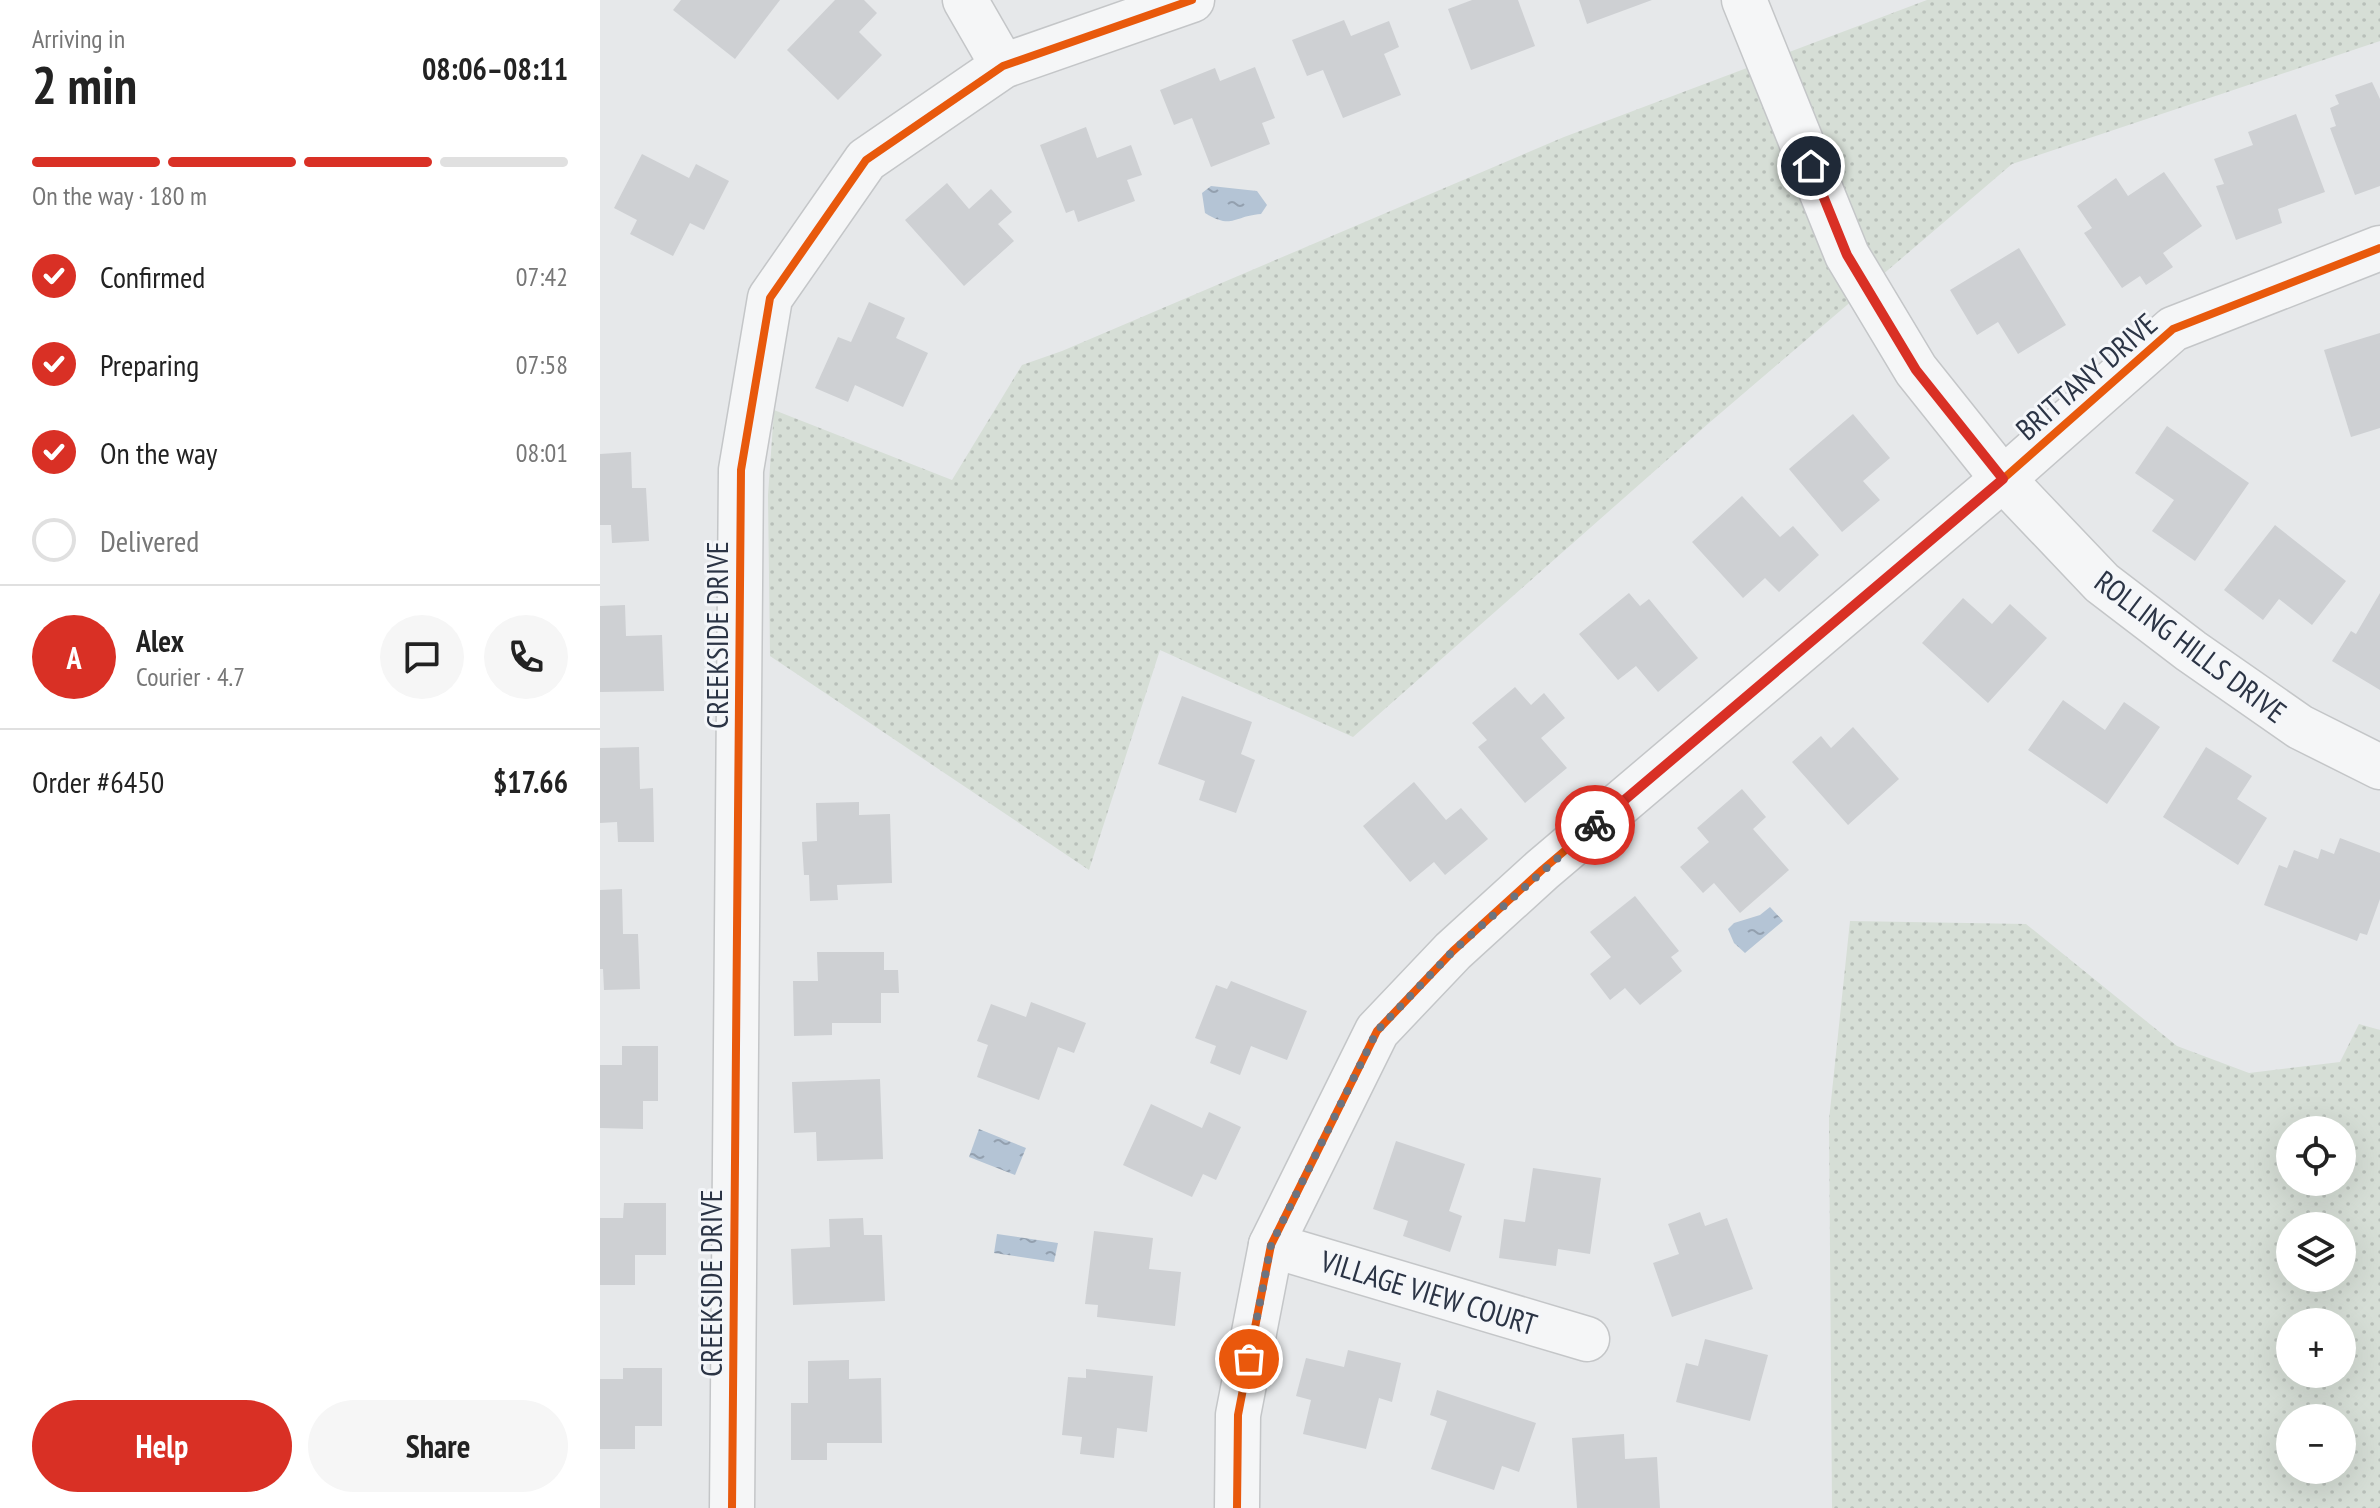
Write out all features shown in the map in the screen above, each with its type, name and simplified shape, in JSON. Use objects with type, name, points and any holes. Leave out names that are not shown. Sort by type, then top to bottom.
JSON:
[{"type":"street","points":[[965,0],[1003,66]]},
{"type":"street","name":"CREEKSIDE DRIVE","points":[[732,1508],[741,470],[770,298],[866,160],[1003,66],[1192,0]]},
{"type":"street","name":"ROLLING HILLS DRIVE","points":[[1744,0],[1847,255],[1916,370],[2003,479],[2102,583],[2191,651],[2300,727],[2380,767]]},
{"type":"street","name":"BRITTANY DRIVE","points":[[1237,1508],[1238,1415],[1271,1245],[1377,1031],[1442,963],[1542,870],[2003,479],[2173,329],[2380,248]]},
{"type":"street","name":"VILLAGE VIEW COURT","points":[[1271,1245],[1587,1339]]},
{"type":"shaded area","points":[[1927,0],[2380,0],[2380,41],[2012,164],[1709,423],[1353,737],[1160,650],[1089,870],[770,656],[768,495],[774,410],[952,480],[1022,365],[1062,351],[1564,137]]},
{"type":"shaded area","points":[[1850,921],[2026,924],[2177,1046],[2249,1073],[2340,1062],[2359,1024],[2380,1030],[2380,1508],[1832,1508],[1829,1120]]},
{"type":"water","points":[[1211,186],[1257,191],[1267,205],[1261,214],[1222,221],[1205,213],[1202,193]]},
{"type":"water","points":[[1770,907],[1783,921],[1745,953],[1734,943],[1728,929],[1734,923],[1760,915]]},
{"type":"water","points":[[979,1129],[1026,1148],[1015,1175],[969,1157]]},
{"type":"water","points":[[997,1234],[1058,1243],[1054,1262],[994,1253]]},
{"type":"building","points":[[681,0],[780,0],[735,59],[673,10]]},
{"type":"building","points":[[835,0],[864,0],[877,13],[859,32],[882,55],[838,100],[787,50]]},
{"type":"building","points":[[1472,0],[1518,0],[1535,46],[1471,70],[1448,9]]},
{"type":"building","points":[[1579,0],[1652,0],[1587,24]]},
{"type":"building","points":[[1344,20],[1351,36],[1389,21],[1399,47],[1384,54],[1401,95],[1343,118],[1323,70],[1307,76],[1292,40]]},
{"type":"building","points":[[1255,67],[1275,118],[1262,123],[1270,144],[1211,167],[1192,118],[1174,125],[1160,90],[1215,68],[1220,81]]},
{"type":"building","points":[[2372,82],[2380,99],[2380,186],[2355,195],[2330,128],[2336,126],[2330,108],[2339,104],[2335,95]]},
{"type":"building","points":[[2296,114],[2325,192],[2278,209],[2282,223],[2236,240],[2216,186],[2224,184],[2214,159],[2253,145],[2248,132]]},
{"type":"building","points":[[1086,127],[1097,158],[1131,145],[1142,175],[1127,180],[1135,201],[1078,222],[1074,210],[1066,213],[1040,145]]},
{"type":"building","points":[[642,154],[689,178],[696,164],[729,181],[704,230],[690,223],[673,256],[630,234],[637,220],[614,208]]},
{"type":"building","points":[[2164,172],[2202,226],[2163,253],[2173,267],[2146,285],[2140,276],[2122,288],[2084,233],[2092,228],[2077,206],[2116,178],[2128,196]]},
{"type":"building","points":[[947,183],[969,209],[991,189],[1012,212],[998,224],[1014,241],[964,286],[905,220]]},
{"type":"building","points":[[2019,248],[2066,325],[2018,354],[1998,322],[1977,335],[1950,290]]},
{"type":"building","points":[[869,302],[905,318],[896,338],[928,353],[903,407],[855,385],[848,402],[815,388],[838,337],[851,342]]},
{"type":"building","points":[[2380,333],[2380,428],[2351,437],[2324,350]]},
{"type":"building","points":[[1853,414],[1890,458],[1863,481],[1880,500],[1842,532],[1789,469]]},
{"type":"building","points":[[2167,426],[2249,483],[2195,561],[2152,531],[2174,500],[2135,473]]},
{"type":"building","points":[[631,452],[632,488],[646,488],[649,541],[612,543],[611,525],[600,525],[600,454]]},
{"type":"building","points":[[1742,496],[1780,537],[1793,526],[1819,555],[1779,592],[1765,578],[1743,598],[1692,542]]},
{"type":"building","points":[[2275,525],[2346,581],[2312,625],[2279,599],[2263,620],[2224,590]]},
{"type":"building","points":[[1629,593],[1640,606],[1649,599],[1698,658],[1658,692],[1636,666],[1618,680],[1579,634]]},
{"type":"building","points":[[2380,593],[2380,690],[2332,661],[2351,631],[2356,634]]},
{"type":"building","points":[[1963,598],[1992,624],[2010,604],[2047,638],[1988,703],[1922,643]]},
{"type":"building","points":[[625,605],[626,636],[662,635],[664,691],[600,692],[600,606]]},
{"type":"building","points":[[1515,687],[1531,705],[1544,693],[1565,718],[1541,738],[1567,768],[1525,803],[1478,747],[1487,740],[1472,723]]},
{"type":"building","points":[[1182,696],[1252,722],[1241,754],[1255,760],[1236,813],[1199,800],[1205,781],[1158,764]]},
{"type":"building","points":[[2063,700],[2105,730],[2124,702],[2160,727],[2107,804],[2028,750]]},
{"type":"building","points":[[1853,727],[1899,779],[1848,825],[1792,762],[1821,736],[1831,748]]},
{"type":"building","points":[[639,747],[640,789],[653,788],[654,842],[618,842],[617,822],[600,823],[600,748]]},
{"type":"building","points":[[2206,747],[2252,776],[2237,799],[2267,818],[2238,865],[2163,817]]},
{"type":"building","points":[[1414,782],[1446,820],[1461,808],[1488,839],[1445,875],[1434,862],[1410,882],[1363,826]]},
{"type":"building","points":[[1742,789],[1766,817],[1753,829],[1789,870],[1740,913],[1714,883],[1703,893],[1680,867],[1709,842],[1697,828]]},
{"type":"building","points":[[859,802],[859,815],[890,814],[892,883],[837,885],[838,900],[810,901],[809,875],[804,875],[802,842],[817,841],[816,803]]},
{"type":"building","points":[[2340,838],[2380,853],[2380,899],[2367,935],[2360,933],[2357,941],[2264,905],[2279,865],[2287,868],[2294,850],[2318,859],[2321,849],[2334,854]]},
{"type":"building","points":[[622,889],[623,934],[638,934],[640,989],[604,990],[603,969],[600,969],[600,890]]},
{"type":"building","points":[[1635,896],[1679,951],[1671,957],[1682,971],[1640,1005],[1625,988],[1610,1000],[1590,974],[1611,957],[1590,932]]},
{"type":"building","points":[[817,952],[884,952],[884,970],[898,970],[899,993],[881,993],[881,1023],[832,1023],[832,1035],[794,1036],[793,981],[818,981]]},
{"type":"building","points":[[1231,981],[1307,1011],[1287,1060],[1251,1046],[1240,1075],[1210,1063],[1216,1046],[1195,1038],[1216,985],[1227,989]]},
{"type":"building","points":[[1031,1002],[1086,1023],[1074,1053],[1058,1047],[1039,1100],[977,1077],[988,1045],[977,1041],[991,1004],[1026,1017]]},
{"type":"building","points":[[622,1046],[658,1046],[658,1101],[643,1101],[643,1129],[600,1128],[600,1065],[622,1065]]},
{"type":"building","points":[[880,1079],[883,1159],[817,1161],[816,1132],[794,1133],[792,1082]]},
{"type":"building","points":[[1151,1104],[1202,1128],[1209,1112],[1241,1127],[1216,1180],[1203,1174],[1192,1197],[1123,1165]]},
{"type":"building","points":[[1396,1141],[1465,1164],[1449,1211],[1462,1216],[1450,1252],[1403,1236],[1408,1221],[1373,1209]]},
{"type":"building","points":[[1533,1168],[1601,1178],[1590,1254],[1558,1249],[1556,1266],[1499,1258],[1504,1219],[1525,1222]]},
{"type":"building","points":[[624,1203],[666,1203],[666,1255],[635,1255],[635,1285],[600,1285],[600,1218],[623,1218]]},
{"type":"building","points":[[1700,1212],[1705,1226],[1727,1218],[1753,1289],[1672,1317],[1653,1263],[1679,1254],[1668,1224]]},
{"type":"building","points":[[863,1218],[864,1235],[882,1235],[885,1301],[793,1305],[791,1249],[830,1247],[829,1219]]},
{"type":"building","points":[[1094,1231],[1153,1238],[1149,1269],[1181,1272],[1175,1326],[1097,1317],[1098,1305],[1085,1304]]},
{"type":"building","points":[[1705,1339],[1768,1355],[1750,1421],[1676,1402],[1686,1363],[1698,1366]]},
{"type":"building","points":[[1348,1350],[1401,1363],[1392,1402],[1379,1398],[1366,1449],[1303,1434],[1311,1400],[1296,1396],[1306,1358],[1344,1367]]},
{"type":"building","points":[[849,1360],[849,1379],[881,1378],[882,1443],[827,1443],[827,1460],[791,1460],[791,1403],[808,1403],[808,1361]]},
{"type":"building","points":[[623,1368],[662,1368],[662,1426],[635,1426],[635,1449],[600,1449],[600,1379],[623,1379]]},
{"type":"building","points":[[1086,1369],[1153,1376],[1147,1432],[1117,1428],[1114,1458],[1080,1454],[1082,1437],[1062,1435],[1068,1377],[1086,1378]]},
{"type":"building","points":[[1437,1390],[1536,1423],[1519,1472],[1502,1466],[1494,1490],[1431,1469],[1447,1421],[1430,1415]]},
{"type":"building","points":[[1624,1434],[1625,1459],[1657,1457],[1660,1508],[1577,1508],[1572,1438]]},
{"type":"cycle path","points":[[732,1508],[741,470],[770,298],[866,160],[1003,66],[1192,0]]},
{"type":"cycle path","points":[[1237,1508],[1238,1415],[1271,1245],[1377,1031],[1453,951],[1542,870],[2003,479],[2173,329],[2380,248]]},
{"type":"way so far","points":[[1249,1359],[1271,1245],[1377,1031],[1453,951],[1595,825]]},
{"type":"route","points":[[1595,825],[2003,479],[1916,370],[1847,255],[1811,166]]}]
